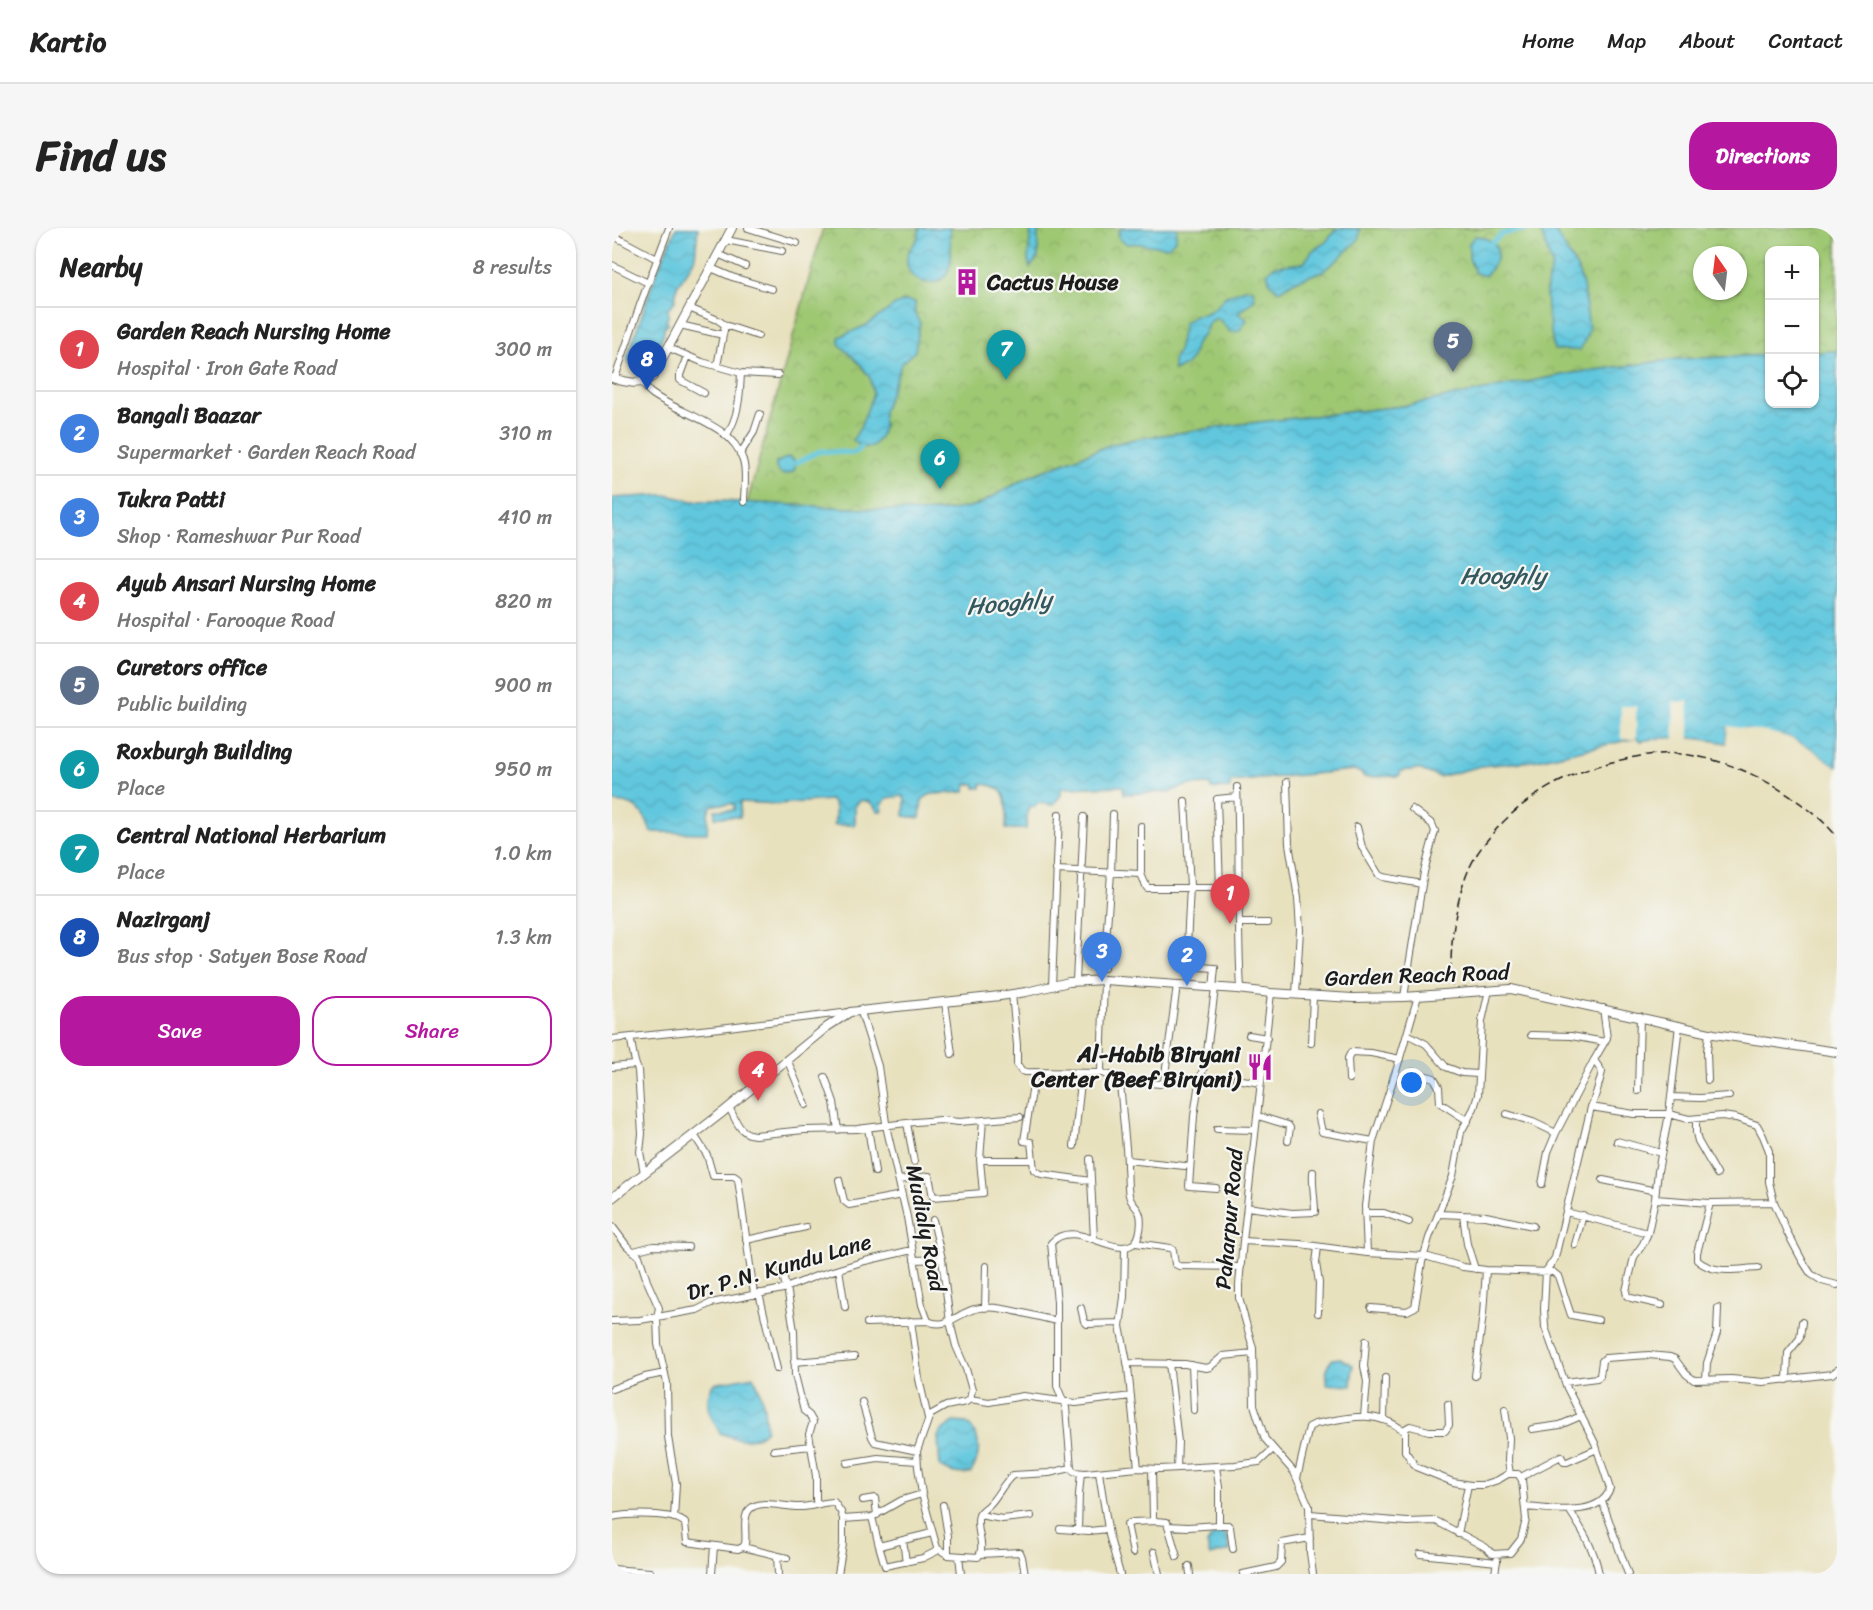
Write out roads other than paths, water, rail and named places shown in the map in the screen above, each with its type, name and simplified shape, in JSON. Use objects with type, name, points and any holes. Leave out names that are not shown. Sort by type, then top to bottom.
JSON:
[{"type":"main road","points":[[614,378],[636,384],[653,376],[732,228]]},
{"type":"main road","name":"Garden Reach Road","points":[[612,1198],[827,1027],[850,1012],[860,1009],[1012,994],[1076,981],[1104,980],[1353,998],[1518,990],[1708,1032],[1837,1052]]},
{"type":"street","points":[[614,378],[669,228]]},
{"type":"street","points":[[748,228],[797,243]]},
{"type":"street","points":[[612,235],[657,259]]},
{"type":"street","points":[[726,240],[782,251]]},
{"type":"street","points":[[718,254],[745,266]]},
{"type":"street","points":[[612,265],[648,283]]},
{"type":"street","points":[[711,268],[772,289]]},
{"type":"street","points":[[689,308],[725,325],[758,336]]},
{"type":"street","points":[[680,325],[723,335]]},
{"type":"street","points":[[717,366],[725,325]]},
{"type":"street","points":[[669,348],[741,373],[778,375]]},
{"type":"street","points":[[687,356],[680,380],[704,393]]},
{"type":"street","points":[[726,436],[734,424],[739,404],[741,373]]},
{"type":"street","points":[[642,383],[651,393],[726,436],[741,454],[745,472],[744,502]]},
{"type":"street","points":[[741,454],[751,438],[760,414]]},
{"type":"street","points":[[1287,782],[1289,844],[1298,898],[1300,930],[1296,994]]},
{"type":"street","points":[[1237,787],[1241,989]]},
{"type":"street","points":[[1220,889],[1218,799],[1237,798]]},
{"type":"street","points":[[1185,801],[1190,886],[1186,966],[1215,968],[1206,1060],[1199,1082],[1194,1116],[1189,1186],[1216,1188]]},
{"type":"street","points":[[1404,997],[1422,884],[1434,828],[1412,809]]},
{"type":"street","points":[[1052,986],[1059,814]]},
{"type":"street","points":[[1104,968],[1113,814]]},
{"type":"street","points":[[1076,981],[1084,818]]},
{"type":"street","points":[[1141,826],[1141,874],[1147,888],[1240,888]]},
{"type":"street","points":[[1357,827],[1362,847],[1379,875],[1422,884]]},
{"type":"street","points":[[1056,870],[1141,874]]},
{"type":"street","points":[[1239,923],[1268,923]]},
{"type":"street","points":[[1102,1073],[1104,980]]},
{"type":"street","points":[[1012,994],[1017,1037],[1017,1064],[1022,1071],[1102,1073],[1115,1076],[1119,1080],[1160,1084],[1164,1082],[1178,985]]},
{"type":"street","points":[[1371,1308],[1407,1311],[1413,1309],[1416,1304],[1429,1238],[1453,1176],[1461,1132],[1478,1095],[1482,1021],[1489,990]]},
{"type":"street","name":"Paharpur Road","points":[[1271,993],[1243,1241],[1239,1298],[1253,1353],[1254,1405],[1265,1439],[1297,1478],[1309,1506],[1313,1574]]},
{"type":"street","points":[[1311,1043],[1313,996]]},
{"type":"street","points":[[1367,1253],[1365,1213],[1373,1141],[1418,996]]},
{"type":"street","points":[[945,1002],[952,1054]]},
{"type":"street","points":[[1542,1184],[1548,1152],[1556,1133],[1605,1042],[1607,1033],[1603,1008]]},
{"type":"street","name":"Mudialy Road","points":[[860,1009],[878,1066],[886,1126],[927,1321],[938,1324],[950,1322],[969,1311],[985,1308],[1057,1321]]},
{"type":"street","points":[[612,1039],[850,1012]]},
{"type":"street","points":[[1638,1091],[1640,1016]]},
{"type":"street","points":[[1662,1305],[1631,1298],[1626,1294],[1634,1257],[1648,1233],[1655,1199],[1661,1153],[1670,1114],[1679,1025]]},
{"type":"street","points":[[1708,1032],[1708,1080]]},
{"type":"street","points":[[1407,1034],[1426,1044],[1446,1068],[1478,1074]]},
{"type":"street","points":[[1249,1035],[1267,1038]]},
{"type":"street","points":[[1531,1035],[1571,1036],[1605,1042]]},
{"type":"street","points":[[630,1037],[638,1070],[642,1134],[640,1152],[644,1173]]},
{"type":"street","points":[[1349,1078],[1348,1058],[1351,1052],[1385,1054],[1400,1059]]},
{"type":"street","points":[[787,1059],[806,1105]]},
{"type":"street","points":[[1525,1507],[1570,1511],[1602,1501],[1610,1489],[1597,1449],[1565,1382],[1545,1327],[1544,1309],[1546,1271],[1555,1258],[1591,1107],[1597,1094],[1602,1072],[1594,1060]]},
{"type":"street","points":[[612,1067],[635,1065]]},
{"type":"street","points":[[1035,1072],[1024,1141],[1031,1142],[1031,1160],[1034,1170],[1091,1181]]},
{"type":"street","points":[[1074,1146],[1082,1072]]},
{"type":"street","points":[[1413,1072],[1434,1078],[1439,1087],[1440,1103],[1468,1121]]},
{"type":"street","points":[[825,1077],[834,1102],[838,1130]]},
{"type":"street","points":[[1236,1079],[1261,1083]]},
{"type":"street","points":[[1119,1080],[1129,1197],[1141,1217],[1136,1243]]},
{"type":"street","points":[[1671,1097],[1729,1096]]},
{"type":"street","points":[[729,1107],[741,1130],[747,1134],[868,1128],[936,1120],[959,1122],[1020,1117]]},
{"type":"street","points":[[1591,1107],[1634,1114],[1670,1114],[1689,1119],[1722,1116],[1757,1125],[1768,1151],[1769,1182],[1774,1202],[1802,1260],[1811,1274],[1837,1286]]},
{"type":"street","points":[[1318,1114],[1322,1132],[1373,1141]]},
{"type":"street","points":[[1507,1114],[1533,1122],[1556,1133]]},
{"type":"street","points":[[1258,1116],[1288,1125],[1290,1128],[1288,1141]]},
{"type":"street","points":[[1696,1119],[1697,1137],[1717,1174]]},
{"type":"street","points":[[899,1180],[929,1176],[933,1197],[983,1193],[980,1160],[983,1120]]},
{"type":"street","points":[[907,1123],[914,1162]]},
{"type":"street","points":[[868,1128],[875,1172]]},
{"type":"street","points":[[1217,1129],[1255,1130]]},
{"type":"street","points":[[694,1134],[707,1155],[713,1176],[734,1176],[738,1179],[746,1240],[777,1369]]},
{"type":"street","points":[[1617,1140],[1661,1153]]},
{"type":"street","points":[[1089,1159],[1094,1239]]},
{"type":"street","points":[[980,1160],[1031,1160]]},
{"type":"street","points":[[1127,1160],[1185,1166]]},
{"type":"street","points":[[1247,1207],[1292,1213],[1314,1212],[1313,1172]]},
{"type":"street","points":[[839,1180],[844,1201],[849,1205],[902,1195]]},
{"type":"street","points":[[1603,1180],[1656,1191]]},
{"type":"street","points":[[1655,1199],[1710,1203],[1774,1202]]},
{"type":"street","points":[[1710,1203],[1697,1260],[1711,1269],[1758,1268]]},
{"type":"street","points":[[1566,1212],[1648,1233]]},
{"type":"street","points":[[1365,1213],[1384,1213],[1409,1222]]},
{"type":"street","points":[[1439,1214],[1486,1216],[1533,1226]]},
{"type":"street","points":[[1464,1215],[1467,1244],[1475,1269]]},
{"type":"street","points":[[1575,1245],[1583,1215]]},
{"type":"street","points":[[933,1220],[942,1259],[950,1322],[972,1390],[970,1399]]},
{"type":"street","points":[[612,1226],[627,1246],[639,1256],[657,1303],[660,1353],[668,1388],[668,1437],[676,1484],[674,1518]]},
{"type":"street","points":[[746,1240],[806,1227]]},
{"type":"street","points":[[1241,1268],[1179,1266],[1175,1264],[1173,1250],[1170,1248],[1136,1243],[1125,1246],[1108,1244],[1069,1234],[1055,1238],[1051,1243],[1057,1321],[1057,1386],[1066,1408],[1071,1468],[1074,1472],[1099,1473],[1138,1468],[1216,1467],[1259,1462],[1272,1449]]},
{"type":"street","points":[[1243,1241],[1425,1256],[1475,1269],[1546,1271],[1558,1276],[1571,1315],[1598,1320]]},
{"type":"street","points":[[634,1251],[654,1246],[688,1247]]},
{"type":"street","points":[[1125,1246],[1124,1297],[1120,1323],[1131,1396],[1138,1468]]},
{"type":"street","points":[[1318,1247],[1316,1263],[1319,1283],[1318,1313]]},
{"type":"street","name":"Dr. P.N. Kundu Lane","points":[[612,1321],[640,1320],[697,1310],[711,1303],[787,1287],[865,1261],[912,1251]]},
{"type":"street","points":[[914,1260],[942,1259]]},
{"type":"street","points":[[985,1308],[986,1266]]},
{"type":"street","points":[[839,1269],[845,1307]]},
{"type":"street","points":[[782,1270],[794,1331],[797,1387],[804,1411],[813,1422],[809,1434],[816,1476],[817,1504]]},
{"type":"street","points":[[1475,1376],[1486,1270]]},
{"type":"street","points":[[1081,1308],[1087,1324],[1120,1323]]},
{"type":"street","points":[[1706,1379],[1707,1364],[1717,1333],[1718,1308]]},
{"type":"street","points":[[911,1321],[919,1379],[928,1419]]},
{"type":"street","points":[[867,1323],[927,1321]]},
{"type":"street","points":[[1787,1380],[1788,1353],[1800,1338],[1802,1322]]},
{"type":"street","points":[[1364,1416],[1367,1382],[1366,1341]]},
{"type":"street","points":[[1127,1364],[1169,1363],[1210,1367],[1223,1356],[1253,1353]]},
{"type":"street","points":[[1565,1382],[1597,1378],[1601,1374],[1602,1361],[1607,1358],[1640,1355],[1675,1359],[1690,1379],[1763,1382],[1832,1374],[1837,1370]]},
{"type":"street","points":[[794,1362],[854,1357]]},
{"type":"street","points":[[1169,1363],[1178,1442],[1177,1468]]},
{"type":"street","points":[[1192,1365],[1194,1410]]},
{"type":"street","points":[[612,1389],[645,1377],[665,1373]]},
{"type":"street","points":[[1384,1420],[1385,1378]]},
{"type":"street","points":[[1025,1574],[1023,1557],[1020,1552],[981,1554],[978,1557],[948,1555],[939,1550],[921,1494],[917,1451],[930,1415],[946,1406],[970,1399],[989,1401],[1023,1396],[1076,1403],[1131,1396]]},
{"type":"street","points":[[862,1402],[875,1442],[917,1451]]},
{"type":"street","points":[[1403,1430],[1410,1426],[1429,1431],[1445,1431],[1449,1425],[1448,1404]]},
{"type":"street","points":[[1505,1409],[1510,1474]]},
{"type":"street","points":[[1297,1478],[1309,1427],[1364,1416],[1384,1420],[1403,1430],[1406,1435],[1406,1451],[1418,1468],[1453,1482],[1468,1485],[1489,1484],[1516,1473],[1521,1477],[1526,1520],[1521,1539],[1510,1553],[1493,1554],[1485,1547],[1436,1521],[1407,1522],[1310,1514]]},
{"type":"street","points":[[1532,1429],[1552,1427],[1581,1416]]},
{"type":"street","points":[[774,1450],[811,1446]]},
{"type":"street","points":[[1521,1477],[1561,1456],[1564,1462],[1567,1462],[1597,1449]]},
{"type":"street","points":[[846,1463],[871,1458],[918,1461]]},
{"type":"street","points":[[1216,1467],[1219,1486],[1219,1525]]},
{"type":"street","points":[[981,1554],[979,1515],[1013,1475],[1049,1473],[1071,1468]]},
{"type":"street","points":[[1152,1469],[1152,1507],[1155,1521]]},
{"type":"street","points":[[1078,1531],[1078,1494],[1081,1473]]},
{"type":"street","points":[[1099,1473],[1108,1529],[1120,1574]]},
{"type":"street","points":[[1458,1534],[1468,1485]]},
{"type":"street","points":[[843,1519],[874,1516],[902,1500],[921,1494]]},
{"type":"street","points":[[863,1500],[875,1498],[874,1516],[885,1566],[922,1558],[939,1550]]},
{"type":"street","points":[[1602,1501],[1628,1574]]},
{"type":"street","points":[[612,1516],[633,1515],[683,1520],[687,1542],[738,1550],[743,1547],[746,1538],[746,1517],[751,1509],[770,1504],[800,1508],[834,1502],[843,1519],[843,1544],[838,1574]]},
{"type":"street","points":[[944,1505],[948,1555]]},
{"type":"street","points":[[1570,1511],[1592,1550],[1599,1574]]},
{"type":"street","points":[[979,1515],[1002,1519],[1031,1516]]},
{"type":"street","points":[[1133,1553],[1127,1524],[1166,1521],[1177,1557]]},
{"type":"street","points":[[1168,1526],[1228,1525],[1233,1549]]},
{"type":"street","points":[[1060,1529],[1078,1531],[1108,1529]]},
{"type":"street","points":[[879,1546],[933,1533]]},
{"type":"street","points":[[1247,1574],[1279,1565],[1282,1543],[1310,1538]]},
{"type":"street","points":[[903,1540],[906,1562]]},
{"type":"street","points":[[712,1574],[714,1546]]},
{"type":"street","points":[[743,1547],[787,1558]]},
{"type":"street","points":[[1154,1552],[1159,1574]]},
{"type":"street","points":[[1420,1554],[1497,1562]]},
{"type":"street","points":[[1495,1574],[1498,1554]]},
{"type":"street","points":[[777,1556],[778,1574]]},
{"type":"street","points":[[959,1556],[961,1574]]},
{"type":"street","points":[[1189,1566],[1190,1574]]},
{"type":"street","points":[[612,1569],[650,1572]]},
{"type":"water","points":[[676,228],[698,228],[695,257],[677,286],[675,301],[668,309],[666,321],[669,324],[664,327],[647,376],[644,378],[627,358],[656,274]]},
{"type":"water","points":[[920,228],[950,228],[950,266],[943,278],[937,282],[923,282],[911,273],[907,266],[907,255],[917,240]]},
{"type":"water","points":[[1031,228],[1038,228],[1038,257],[1030,268],[1028,260]]},
{"type":"water","points":[[1123,228],[1177,228],[1176,239],[1168,247],[1127,244],[1120,240],[1118,232]]},
{"type":"water","points":[[1339,228],[1360,229],[1359,239],[1336,261],[1323,271],[1293,282],[1279,291],[1270,283],[1267,273],[1274,266],[1304,263],[1312,251],[1326,242]]},
{"type":"water","points":[[1540,228],[1553,228],[1577,268],[1583,285],[1589,328],[1580,350],[1554,350],[1546,293],[1552,266]]},
{"type":"water","points":[[1475,236],[1491,241],[1497,250],[1495,262],[1485,276],[1475,273],[1469,258],[1469,243]]},
{"type":"water","points":[[1245,289],[1253,290],[1255,299],[1238,313],[1247,320],[1239,331],[1230,332],[1218,318],[1210,321],[1196,343],[1192,358],[1186,365],[1174,371],[1173,361],[1178,351],[1184,323],[1195,315],[1204,314],[1216,307],[1226,296]]},
{"type":"water","points":[[905,301],[915,302],[915,314],[920,323],[915,351],[902,363],[883,412],[883,428],[880,437],[872,447],[861,447],[853,440],[873,394],[870,378],[861,365],[839,344],[839,337],[867,325],[895,305]]},
{"type":"water","name":"Hooghly","points":[[1837,351],[1837,767],[1807,746],[1788,737],[1728,727],[1726,743],[1683,737],[1640,741],[1637,738],[1533,761],[1481,766],[1439,777],[1418,769],[1401,771],[1399,776],[1364,777],[1354,770],[1230,782],[1230,788],[1211,789],[1210,784],[1188,785],[1169,792],[1124,794],[1123,786],[1061,788],[1061,795],[1053,805],[1038,803],[1035,807],[1028,807],[1026,829],[1006,829],[1005,798],[998,788],[981,784],[981,788],[975,788],[975,784],[966,784],[965,792],[929,795],[922,800],[920,818],[904,816],[903,796],[887,798],[882,805],[882,811],[877,811],[868,801],[859,801],[855,807],[855,825],[834,825],[835,808],[830,800],[777,804],[740,802],[740,817],[715,817],[715,810],[734,810],[734,804],[717,804],[710,808],[707,833],[651,832],[638,809],[620,802],[612,802],[612,498],[666,495],[693,501],[923,512],[947,511],[978,505],[1030,476],[1110,445],[1135,439],[1242,424],[1403,406],[1573,373],[1678,359],[1765,355],[1765,408],[1819,408],[1819,352]]},
{"type":"water","points":[[788,457],[796,463],[794,471],[786,475],[781,474],[776,468],[776,463]]},
{"type":"water","points":[[1340,1358],[1353,1365],[1351,1386],[1326,1384],[1327,1366],[1333,1359]]},
{"type":"water","points":[[753,1376],[763,1402],[766,1430],[750,1439],[720,1433],[710,1415],[708,1404],[713,1384]]},
{"type":"water","points":[[954,1422],[967,1423],[978,1441],[977,1460],[971,1473],[955,1473],[940,1467],[938,1437],[941,1431]]},
{"type":"water","points":[[1219,1532],[1228,1538],[1230,1551],[1210,1556],[1207,1544],[1212,1536]]},
{"type":"waterway","points":[[1493,242],[1502,234],[1531,228]]},
{"type":"waterway","points":[[796,463],[820,451],[854,453],[861,447]]},
{"type":"railway","points":[[1452,986],[1451,954],[1455,918],[1464,883],[1477,854],[1491,835],[1525,803],[1544,790],[1585,770],[1644,755],[1682,754],[1715,760],[1751,774],[1785,793],[1813,813],[1837,837]]},
{"type":"place","name":"Cactus House","points":[[967,282]]},
{"type":"place","name":"Curetors office","points":[[1453,372]]},
{"type":"place","name":"Central National Herbarium","points":[[1006,380]]},
{"type":"place","name":"Nazirganj","points":[[647,390]]},
{"type":"place","name":"Roxburgh Building","points":[[940,489]]},
{"type":"place","name":"Garden Reach Nursing Home","points":[[1230,924]]},
{"type":"place","name":"Tukra Patti","points":[[1102,982]]},
{"type":"place","name":"Bangali Baazar","points":[[1187,986]]},
{"type":"place","name":"Al-Habib Biryani Center (Beef Biryani)","points":[[1260,1067]]},
{"type":"place","name":"Ayub Ansari Nursing Home","points":[[758,1101]]}]
